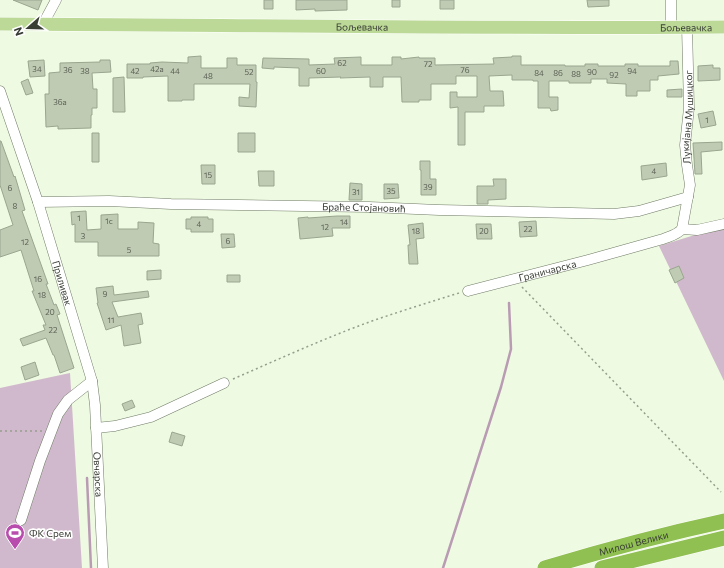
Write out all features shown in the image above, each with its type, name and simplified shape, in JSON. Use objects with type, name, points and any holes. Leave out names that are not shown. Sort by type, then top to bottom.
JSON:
[{"type":"highway","name":"Милош Велики","points":[[545,568],[606,550],[724,521]]},
{"type":"highway","name":"Милош Велики","points":[[602,568],[724,538]]},
{"type":"main road","name":"Бољевачка","points":[[0,24],[724,27]]},
{"type":"street","points":[[43,24],[56,0]]},
{"type":"street","points":[[671,0],[671,27]]},
{"type":"street","name":"Лукијана Мушицког","points":[[682,229],[690,185],[684,145],[688,108],[687,27]]},
{"type":"street","name":"Приливак","points":[[0,91],[38,202],[92,381]]},
{"type":"street","name":"Браће Стојановић","points":[[38,202],[109,201],[171,204],[369,207],[614,214],[639,211],[688,197]]},
{"type":"street","name":"Граничарска","points":[[468,291],[588,260],[673,235],[680,232],[682,229],[697,230],[724,224]]},
{"type":"street","points":[[21,520],[58,414],[68,400],[92,381]]},
{"type":"street","name":"Овчарска","points":[[92,381],[96,428],[103,568]]},
{"type":"street","points":[[96,428],[115,426],[151,417],[224,383]]},
{"type":"path","points":[[514,278],[721,492]]},
{"type":"path","points":[[224,383],[310,346],[371,322],[468,291]]},
{"type":"path","points":[[0,431],[51,431]]},
{"type":"shaded area","points":[[724,226],[724,381],[659,246]]},
{"type":"shaded area","points":[[70,373],[82,568],[0,568],[0,388]]},
{"type":"building","points":[[13,0],[42,0],[38,10]]},
{"type":"building","points":[[264,0],[273,0],[273,9],[264,9]]},
{"type":"building","points":[[296,0],[347,0],[347,10],[296,10]]},
{"type":"building","points":[[392,0],[400,0],[400,7],[392,7]]},
{"type":"building","points":[[440,0],[454,0],[454,9],[440,9]]},
{"type":"building","points":[[587,0],[609,0],[609,6],[588,7]]},
{"type":"building","points":[[201,56],[201,68],[227,68],[227,58],[237,58],[237,65],[256,65],[256,107],[239,106],[239,97],[249,98],[250,84],[194,84],[194,100],[168,101],[168,76],[127,78],[127,64],[150,64],[162,62],[188,63],[188,57]]},
{"type":"building","points":[[521,56],[521,65],[585,66],[585,64],[598,64],[598,66],[625,66],[625,64],[638,64],[638,66],[670,66],[670,61],[678,61],[679,74],[658,76],[658,80],[650,80],[650,91],[637,91],[637,96],[626,96],[626,84],[607,83],[607,79],[591,79],[591,83],[549,81],[549,97],[558,97],[558,110],[551,111],[550,108],[538,108],[538,81],[512,80],[512,75],[489,76],[490,91],[503,91],[504,106],[484,106],[484,112],[465,112],[465,145],[458,145],[458,107],[450,108],[450,92],[457,92],[457,97],[477,97],[477,76],[456,76],[456,84],[431,84],[431,100],[402,102],[401,77],[383,77],[383,87],[370,87],[370,77],[309,78],[309,86],[299,86],[299,68],[262,68],[263,58],[309,59],[309,65],[335,64],[334,58],[361,57],[361,65],[392,65],[392,57],[401,57],[401,59],[419,57],[435,58],[435,65],[494,64],[493,58]]},
{"type":"building","points":[[44,60],[45,76],[30,77],[28,61]]},
{"type":"building","points":[[100,60],[110,60],[111,72],[92,73],[93,89],[97,89],[97,108],[92,108],[91,128],[58,129],[58,126],[46,127],[45,94],[49,94],[49,73],[60,72],[60,63],[100,62]]},
{"type":"building","points":[[713,65],[713,68],[720,68],[720,80],[698,81],[698,66]]},
{"type":"building","points":[[124,77],[125,112],[113,112],[113,78]]},
{"type":"building","points":[[28,79],[33,93],[26,95],[21,82]]},
{"type":"building","points":[[682,89],[682,97],[667,97],[667,90]]},
{"type":"building","points":[[713,111],[716,125],[701,128],[698,114]]},
{"type":"building","points":[[92,133],[99,133],[99,162],[92,162]]},
{"type":"building","points":[[238,133],[255,133],[255,152],[238,152]]},
{"type":"building","points":[[0,141],[14,177],[15,176],[25,210],[22,211],[48,284],[46,284],[54,305],[56,304],[60,314],[57,315],[74,368],[60,373],[46,338],[23,346],[20,339],[45,330],[43,325],[46,325],[32,291],[34,291],[21,250],[0,257],[0,230],[13,225],[0,185]]},
{"type":"building","points":[[722,142],[722,150],[701,152],[702,174],[695,174],[693,143]]},
{"type":"building","points":[[420,161],[430,161],[430,179],[436,179],[436,195],[421,195]]},
{"type":"building","points":[[666,163],[667,176],[642,180],[641,166]]},
{"type":"building","points":[[201,165],[215,165],[215,184],[202,184]]},
{"type":"building","points":[[258,171],[274,171],[274,186],[259,186]]},
{"type":"building","points":[[493,179],[506,179],[506,199],[488,200],[488,204],[477,204],[477,186],[494,186]]},
{"type":"building","points":[[350,183],[362,184],[362,200],[349,200]]},
{"type":"building","points":[[384,184],[398,184],[399,198],[384,199]]},
{"type":"building","points":[[86,211],[87,230],[101,229],[101,215],[118,214],[118,229],[138,229],[138,222],[154,223],[153,243],[159,244],[159,256],[98,256],[98,242],[75,242],[75,224],[72,225],[71,212]]},
{"type":"building","points":[[350,216],[350,228],[332,228],[333,236],[300,239],[298,218]]},
{"type":"building","points":[[191,217],[208,217],[208,219],[213,219],[213,232],[191,232],[191,229],[186,229],[186,219],[191,219]]},
{"type":"building","points":[[536,221],[537,236],[520,237],[519,222]]},
{"type":"building","points":[[423,223],[424,238],[416,239],[418,264],[409,264],[408,245],[410,245],[408,225]]},
{"type":"building","points":[[476,224],[491,224],[492,239],[477,239]]},
{"type":"building","points":[[221,234],[234,234],[235,247],[222,248]]},
{"type":"building","points":[[679,266],[684,278],[675,283],[669,270]]},
{"type":"building","points":[[161,270],[161,279],[147,280],[147,271]]},
{"type":"building","points":[[227,275],[240,275],[240,282],[227,282]]},
{"type":"building","points":[[113,286],[114,295],[148,291],[149,297],[112,302],[118,317],[141,313],[143,324],[138,325],[141,343],[124,346],[121,325],[106,330],[97,303],[96,288]]},
{"type":"building","points":[[35,362],[39,375],[25,380],[21,367]]},
{"type":"building","points":[[132,400],[135,407],[125,411],[122,404]]},
{"type":"building","points":[[172,432],[185,436],[182,446],[169,442]]},
{"type":"waterway","points":[[443,568],[501,387],[511,349],[509,303]]},
{"type":"waterway","points":[[87,478],[91,568]]},
{"type":"place","name":"ФК Срем","points":[[15,550]]}]
